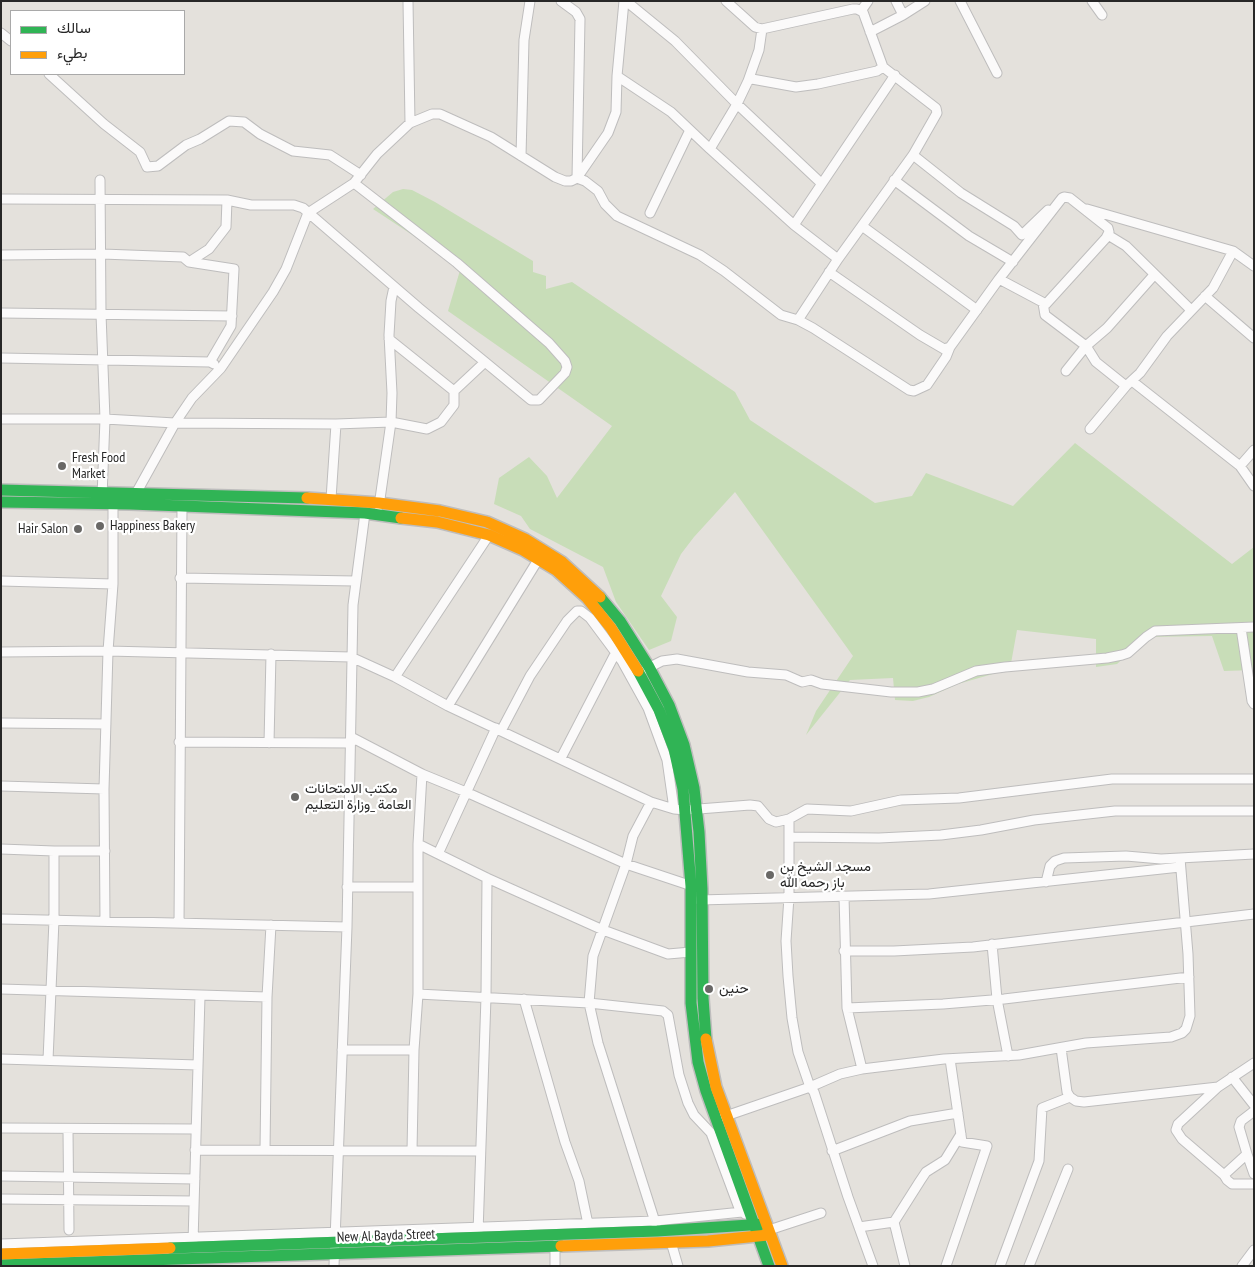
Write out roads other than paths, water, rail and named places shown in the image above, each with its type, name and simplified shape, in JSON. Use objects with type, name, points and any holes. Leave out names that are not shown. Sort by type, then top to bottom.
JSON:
[{"type":"main road","points":[[1,490],[106,501]]},
{"type":"main road","points":[[133,499],[182,507],[366,513],[379,508],[466,516],[506,530],[541,554],[561,574],[591,594],[600,612],[622,645],[644,670],[674,749],[683,789],[697,894],[704,1028],[709,1058],[721,1117],[751,1223],[769,1266]]},
{"type":"main road","points":[[1,502],[133,499],[331,499],[437,522],[489,536],[541,554]]},
{"type":"main road","points":[[697,894],[691,952],[692,1003],[698,1062],[706,1091],[721,1117],[768,1226],[782,1266]]},
{"type":"main road","name":"New Al Bayda Street","points":[[478,1238],[555,1245],[657,1232],[751,1223],[768,1226]]},
{"type":"main road","name":"New Al Bayda Street","points":[[1,1254],[47,1260],[335,1243],[657,1232],[671,1242],[708,1241],[751,1223]]},
{"type":"main road","name":"New Al Bayda Street","points":[[1,1265],[193,1242],[335,1243]]},
{"type":"street","points":[[408,1],[410,123]]},
{"type":"street","points":[[521,156],[524,40],[530,1]]},
{"type":"street","points":[[561,1],[576,12],[580,19],[577,178]]},
{"type":"street","points":[[133,499],[175,424],[192,398],[221,368],[279,282],[308,213],[354,183],[377,154],[410,123],[432,114],[440,114],[491,137],[555,177],[565,181],[577,178],[608,133],[616,112],[617,76],[625,1]]},
{"type":"street","points":[[625,1],[675,41],[737,104],[821,183]]},
{"type":"street","points":[[726,1],[755,27],[762,30],[853,9],[863,12],[883,67],[936,108],[937,112],[913,155],[838,259],[798,320]]},
{"type":"street","points":[[860,11],[868,1]]},
{"type":"street","points":[[896,1],[903,15]]},
{"type":"street","points":[[870,32],[925,1]]},
{"type":"street","points":[[960,1],[997,73]]},
{"type":"street","points":[[1092,1],[1102,16]]},
{"type":"street","points":[[710,149],[737,104],[748,81],[759,50],[762,30]]},
{"type":"street","points":[[748,81],[752,79],[796,87],[877,71],[883,67]]},
{"type":"street","points":[[49,75],[104,124],[140,152],[146,166],[158,166],[186,145],[229,122],[244,122],[260,134],[293,151],[330,156],[361,174]]},
{"type":"street","points":[[794,225],[895,75]]},
{"type":"street","points":[[617,76],[671,112],[794,225],[838,259]]},
{"type":"street","points":[[650,213],[690,130]]},
{"type":"street","points":[[913,155],[961,194],[1014,226],[1022,235],[1037,219],[1064,197],[1070,198],[1108,228],[1108,236],[1050,301],[1043,303],[999,279]]},
{"type":"street","points":[[577,178],[598,191],[605,204],[617,216],[700,255],[724,271],[780,315],[798,320],[813,328],[904,387],[914,391],[927,385],[946,357],[950,347],[999,279],[1060,201]]},
{"type":"street","points":[[100,180],[101,314],[106,501],[114,584],[108,651],[104,789],[105,921]]},
{"type":"street","points":[[894,180],[969,236],[1013,262]]},
{"type":"street","points":[[1,200],[227,200],[251,205],[294,205],[302,208],[531,400],[539,400],[566,373],[565,361],[549,343],[464,269],[354,183]]},
{"type":"street","points":[[189,262],[209,249],[226,227],[227,200]]},
{"type":"street","points":[[1084,208],[1233,251],[1254,266]]},
{"type":"street","points":[[862,226],[977,310]]},
{"type":"street","points":[[1108,236],[1126,246],[1191,310]]},
{"type":"street","points":[[1090,429],[1129,383],[1140,373],[1168,336],[1213,288],[1233,251]]},
{"type":"street","points":[[1,255],[102,254],[183,257],[189,262],[234,269],[231,326],[210,362]]},
{"type":"street","points":[[829,272],[935,344],[944,349],[950,347]]},
{"type":"street","points":[[1066,371],[1086,346],[1107,328],[1154,275]]},
{"type":"street","points":[[379,508],[391,422],[392,393],[389,339],[391,301],[394,287]]},
{"type":"street","points":[[1205,296],[1254,338]]},
{"type":"street","points":[[1043,303],[1045,315],[1086,346],[1096,362],[1129,383],[1240,466],[1254,486]]},
{"type":"street","points":[[1,313],[232,316]]},
{"type":"street","points":[[389,339],[454,391]]},
{"type":"street","points":[[1,358],[210,362],[221,368]]},
{"type":"street","points":[[1,419],[105,418],[175,424],[391,422],[427,429],[441,422],[454,405],[454,391],[485,362]]},
{"type":"street","points":[[331,499],[336,424]]},
{"type":"street","points":[[1240,466],[1254,450]]},
{"type":"street","points":[[179,923],[182,507]]},
{"type":"street","points":[[334,1266],[346,927],[351,740],[351,657],[355,581],[366,513]]},
{"type":"street","points":[[395,677],[489,536]]},
{"type":"street","points":[[448,706],[541,554]]},
{"type":"street","points":[[180,578],[355,581]]},
{"type":"street","points":[[1,581],[114,584]]},
{"type":"street","points":[[438,854],[466,792],[498,729],[530,676],[577,611],[584,612],[622,645],[656,725],[669,769],[685,809]]},
{"type":"street","points":[[644,670],[662,661],[676,659],[748,672],[786,675],[802,682],[811,680],[822,684],[891,692],[918,692],[933,689],[976,672],[1005,667],[1122,655],[1128,653],[1155,631],[1254,627]]},
{"type":"street","points":[[1240,628],[1254,704]]},
{"type":"street","points":[[561,758],[622,645]]},
{"type":"street","points":[[1,652],[108,651],[351,657],[395,677],[448,706],[651,802],[685,809],[758,806],[770,819],[776,822],[789,819],[808,809],[851,811],[901,800],[968,797],[1112,779],[1254,779]]},
{"type":"street","points":[[269,743],[271,654]]},
{"type":"street","points":[[1,723],[106,724]]},
{"type":"street","points":[[180,742],[269,743],[351,740],[422,774],[697,894],[789,897],[929,894],[1046,882],[1254,854]]},
{"type":"street","points":[[412,1151],[414,1050],[418,994],[418,844],[422,774]]},
{"type":"street","points":[[1,786],[104,789]]},
{"type":"street","points":[[651,802],[633,836],[626,864],[594,956],[589,1003],[598,1043],[657,1232]]},
{"type":"street","points":[[789,837],[870,838],[941,835],[1034,820],[1115,811],[1254,811]]},
{"type":"street","points":[[789,819],[789,897],[786,941],[792,1018],[798,1052],[810,1087],[814,1092],[832,1151],[874,1266]]},
{"type":"street","points":[[418,844],[487,878],[603,930],[668,954],[691,952]]},
{"type":"street","points":[[1,849],[105,851]]},
{"type":"street","points":[[48,1060],[54,920],[54,851]]},
{"type":"street","points":[[1046,882],[1050,866],[1055,861],[1064,858],[1126,856],[1161,859],[1180,863]]},
{"type":"street","points":[[721,1117],[810,1087],[840,1074],[862,1069],[950,1059],[1008,1056],[1086,1044],[1172,1037],[1182,1033],[1186,1029],[1190,1016],[1186,922],[1180,863]]},
{"type":"street","points":[[478,1238],[486,997],[487,878]]},
{"type":"street","points":[[347,887],[418,887]]},
{"type":"street","points":[[844,896],[847,1008],[862,1069]]},
{"type":"street","points":[[844,951],[894,951],[992,944],[1254,914]]},
{"type":"street","points":[[1,919],[346,927]]},
{"type":"street","points":[[265,1150],[267,997],[271,925]]},
{"type":"street","points":[[992,944],[997,999],[1008,1056]]},
{"type":"street","points":[[847,1008],[943,1004],[1189,977]]},
{"type":"street","points":[[1,989],[267,997]]},
{"type":"street","points":[[418,994],[589,1003],[663,1011],[668,1015],[680,1075],[688,1103],[694,1115],[711,1133],[739,1208],[751,1223]]},
{"type":"street","points":[[1,1244],[193,1242],[200,996]]},
{"type":"street","points":[[524,999],[565,1142],[579,1181],[588,1224]]},
{"type":"street","points":[[1061,1048],[1067,1092],[1070,1098],[1076,1101],[1084,1102],[1218,1087]]},
{"type":"street","points":[[342,1050],[414,1050]]},
{"type":"street","points":[[1,1059],[198,1065]]},
{"type":"street","points":[[946,1266],[987,1146],[962,1142],[950,1059]]},
{"type":"street","points":[[1254,1063],[1218,1087],[1178,1124],[1176,1130],[1182,1139],[1232,1184],[1254,1184]]},
{"type":"street","points":[[1232,1077],[1254,1105]]},
{"type":"street","points":[[1000,1266],[1039,1161],[1042,1108],[1070,1098]]},
{"type":"street","points":[[1254,1110],[1241,1121],[1239,1127],[1254,1174]]},
{"type":"street","points":[[832,1151],[910,1122],[958,1113]]},
{"type":"street","points":[[1,1128],[68,1130],[196,1129]]},
{"type":"street","points":[[68,1130],[68,1230]]},
{"type":"street","points":[[905,1266],[894,1222],[926,1172],[945,1160],[961,1134]]},
{"type":"street","points":[[195,1150],[480,1151]]},
{"type":"street","points":[[1224,1175],[1247,1154]]},
{"type":"street","points":[[1029,1266],[1068,1169]]},
{"type":"street","points":[[1,1176],[194,1179]]},
{"type":"street","points":[[1,1199],[194,1201]]},
{"type":"street","points":[[768,1226],[821,1213]]},
{"type":"street","points":[[859,1227],[894,1222]]},
{"type":"street","points":[[335,1243],[478,1238],[588,1224],[657,1232],[751,1223]]},
{"type":"street","points":[[671,1242],[678,1266]]},
{"type":"street","points":[[554,1266],[555,1245]]},
{"type":"street","points":[[1242,1266],[1252,1258]]},
{"type":"place","name":"Fresh Food Market","points":[[62,466]]},
{"type":"place","name":"Happiness Bakery","points":[[100,526]]},
{"type":"place","name":"Hair Salon","points":[[78,529]]},
{"type":"place","name":"مكتب الامتحانات العامة _وزارة التعليم","points":[[295,797]]},
{"type":"place","name":"مسجد الشيخ بن باز رحمه الله","points":[[770,875]]},
{"type":"place","name":"حنين","points":[[709,989]]}]
